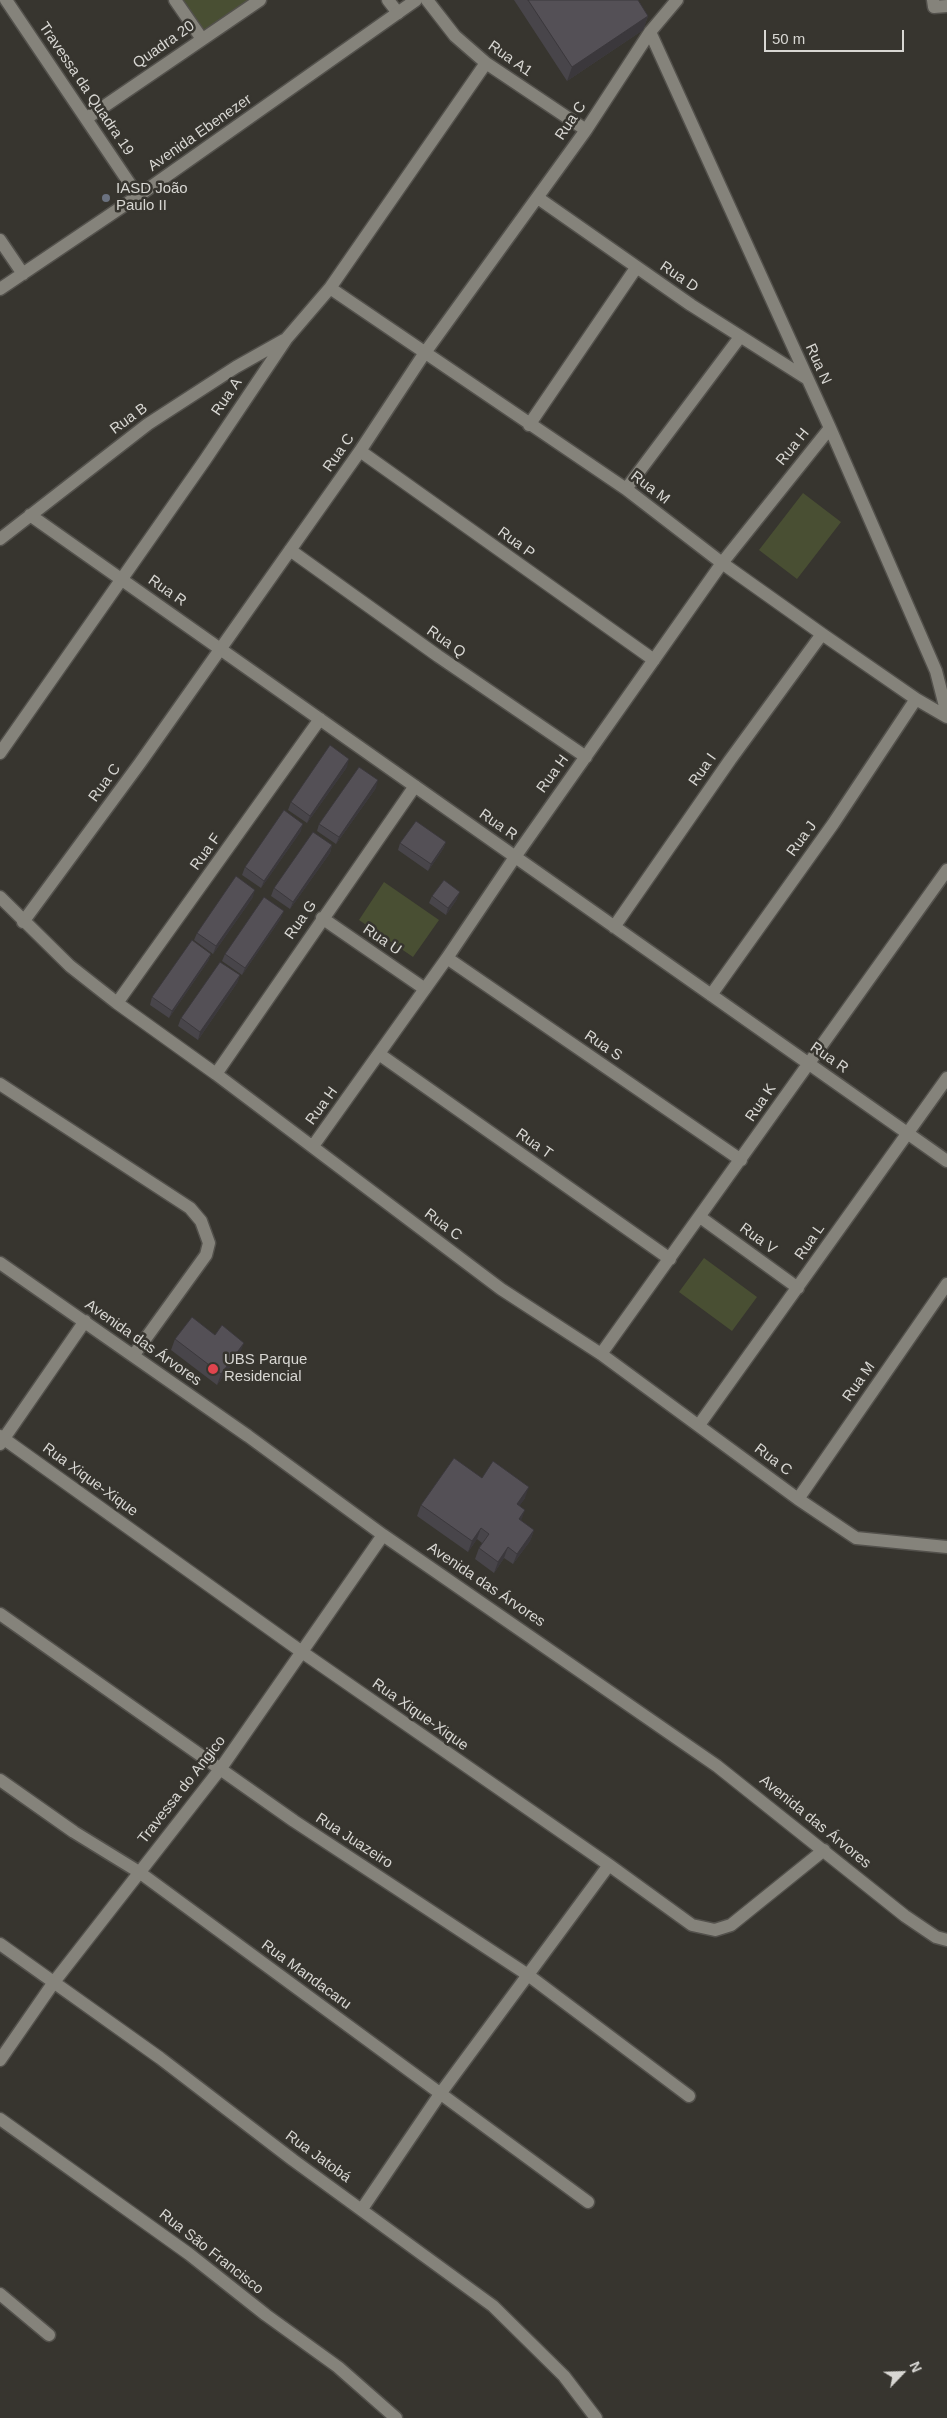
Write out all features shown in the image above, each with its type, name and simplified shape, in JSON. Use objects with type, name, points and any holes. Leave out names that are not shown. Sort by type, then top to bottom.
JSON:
[{"type":"street","name":"Travessa da Quadra 19","points":[[6,0],[138,196]]},
{"type":"street","points":[[175,0],[202,39]]},
{"type":"street","name":"Quadra 20","points":[[87,118],[260,0]]},
{"type":"street","points":[[388,0],[398,13]]},
{"type":"street","name":"Avenida Ebenezer","points":[[0,289],[138,196],[416,0]]},
{"type":"street","name":"Rua A1","points":[[427,0],[455,36],[486,63],[586,130]]},
{"type":"street","name":"Rua C","points":[[23,922],[140,764],[360,451],[424,354],[586,130],[650,32],[677,0]]},
{"type":"street","points":[[933,0],[934,7],[947,6]]},
{"type":"street","name":"Rua N","points":[[650,32],[830,428],[936,671],[947,716]]},
{"type":"street","name":"Rua A","points":[[0,752],[122,579],[287,338],[330,288],[486,63]]},
{"type":"street","name":"Rua D","points":[[538,198],[636,268],[806,378]]},
{"type":"street","points":[[0,240],[23,274]]},
{"type":"street","points":[[529,425],[636,268]]},
{"type":"street","name":"Rua M","points":[[330,288],[424,354],[626,489],[722,563],[822,634],[916,699],[947,716]]},
{"type":"street","points":[[626,489],[740,337]]},
{"type":"street","name":"Rua B","points":[[0,539],[148,424],[236,367],[287,338]]},
{"type":"street","name":"Rua H","points":[[313,1146],[447,958],[515,856],[722,563],[830,428]]},
{"type":"street","name":"Rua P","points":[[360,451],[654,660]]},
{"type":"street","name":"Rua R","points":[[30,515],[947,1162]]},
{"type":"street","name":"Rua Q","points":[[290,550],[438,656],[586,757]]},
{"type":"street","name":"Rua I","points":[[614,927],[730,760],[822,634]]},
{"type":"street","name":"Rua J","points":[[711,995],[833,824],[916,699]]},
{"type":"street","name":"Rua F","points":[[117,1003],[320,719]]},
{"type":"street","name":"Rua G","points":[[216,1074],[415,786]]},
{"type":"street","name":"Rua K","points":[[601,1354],[947,870]]},
{"type":"street","name":"Rua C","points":[[0,897],[23,922],[70,966],[117,1003],[313,1146],[501,1289],[601,1354],[798,1499],[856,1538],[947,1547]]},
{"type":"street","name":"Rua U","points":[[322,918],[425,989]]},
{"type":"street","name":"Rua S","points":[[447,958],[741,1160]]},
{"type":"street","name":"Rua T","points":[[379,1054],[670,1259]]},
{"type":"street","name":"Rua L","points":[[699,1425],[947,1078]]},
{"type":"street","points":[[0,1084],[190,1208],[201,1222],[208,1243],[206,1255],[133,1356]]},
{"type":"street","name":"Rua V","points":[[700,1217],[798,1288]]},
{"type":"street","name":"Avenida das Árvores","points":[[0,1263],[248,1436],[383,1535],[717,1766],[905,1916],[936,1937],[947,1940]]},
{"type":"street","name":"Rua M","points":[[798,1499],[947,1284]]},
{"type":"street","points":[[1,1439],[85,1321]]},
{"type":"street","name":"Rua Xique-Xique","points":[[1,1439],[692,1925],[715,1930],[731,1926],[824,1850]]},
{"type":"street","name":"Travessa do Angico","points":[[0,2060],[54,1982],[221,1768],[383,1535]]},
{"type":"street","name":"Rua Juazeiro","points":[[0,1614],[294,1821],[528,1975],[689,2096]]},
{"type":"street","name":"Rua Mandacaru","points":[[0,1780],[74,1832],[139,1872],[440,2094],[524,2153],[588,2202]]},
{"type":"street","points":[[362,2209],[440,2094],[609,1865]]},
{"type":"street","name":"Rua Jatobá","points":[[0,1944],[494,2306],[564,2376],[596,2418]]},
{"type":"street","name":"Rua São Francisco","points":[[0,2119],[189,2254],[266,2315],[338,2367],[396,2418]]},
{"type":"street","points":[[0,2294],[49,2335]]},
{"type":"green space","points":[[180,0],[251,0],[202,32]]},
{"type":"green space","points":[[803,493],[841,522],[797,579],[759,550]]},
{"type":"green space","points":[[384,882],[439,920],[413,957],[359,920]]},
{"type":"green space","points":[[704,1258],[757,1297],[732,1331],[679,1292]]},
{"type":"building","points":[[528,0],[638,0],[648,16],[572,67]]},
{"type":"building","points":[[330,745],[349,759],[310,816],[291,802]]},
{"type":"building","points":[[359,767],[378,780],[339,837],[319,824]]},
{"type":"building","points":[[284,810],[303,824],[264,881],[245,867]]},
{"type":"building","points":[[416,821],[446,842],[431,864],[400,843]]},
{"type":"building","points":[[313,832],[332,845],[293,902],[274,888]]},
{"type":"building","points":[[236,876],[255,890],[216,946],[197,933]]},
{"type":"building","points":[[444,880],[460,892],[448,908],[432,896]]},
{"type":"building","points":[[264,897],[284,911],[245,968],[225,954]]},
{"type":"building","points":[[192,940],[211,954],[172,1011],[152,997]]},
{"type":"building","points":[[220,962],[240,975],[200,1032],[181,1018]]},
{"type":"building","name":"UBS Parque Residencial","points":[[192,1317],[215,1335],[222,1325],[244,1343],[221,1374],[175,1339]]},
{"type":"building","points":[[454,1458],[482,1478],[493,1461],[529,1487],[517,1504],[525,1510],[519,1519],[534,1530],[517,1554],[508,1547],[498,1562],[479,1548],[489,1534],[481,1528],[472,1541],[421,1505]]},
{"type":"place","name":"IASD João Paulo II","points":[[106,198]]},
{"type":"place","name":"UBS Parque Residencial","points":[[213,1369]]}]
